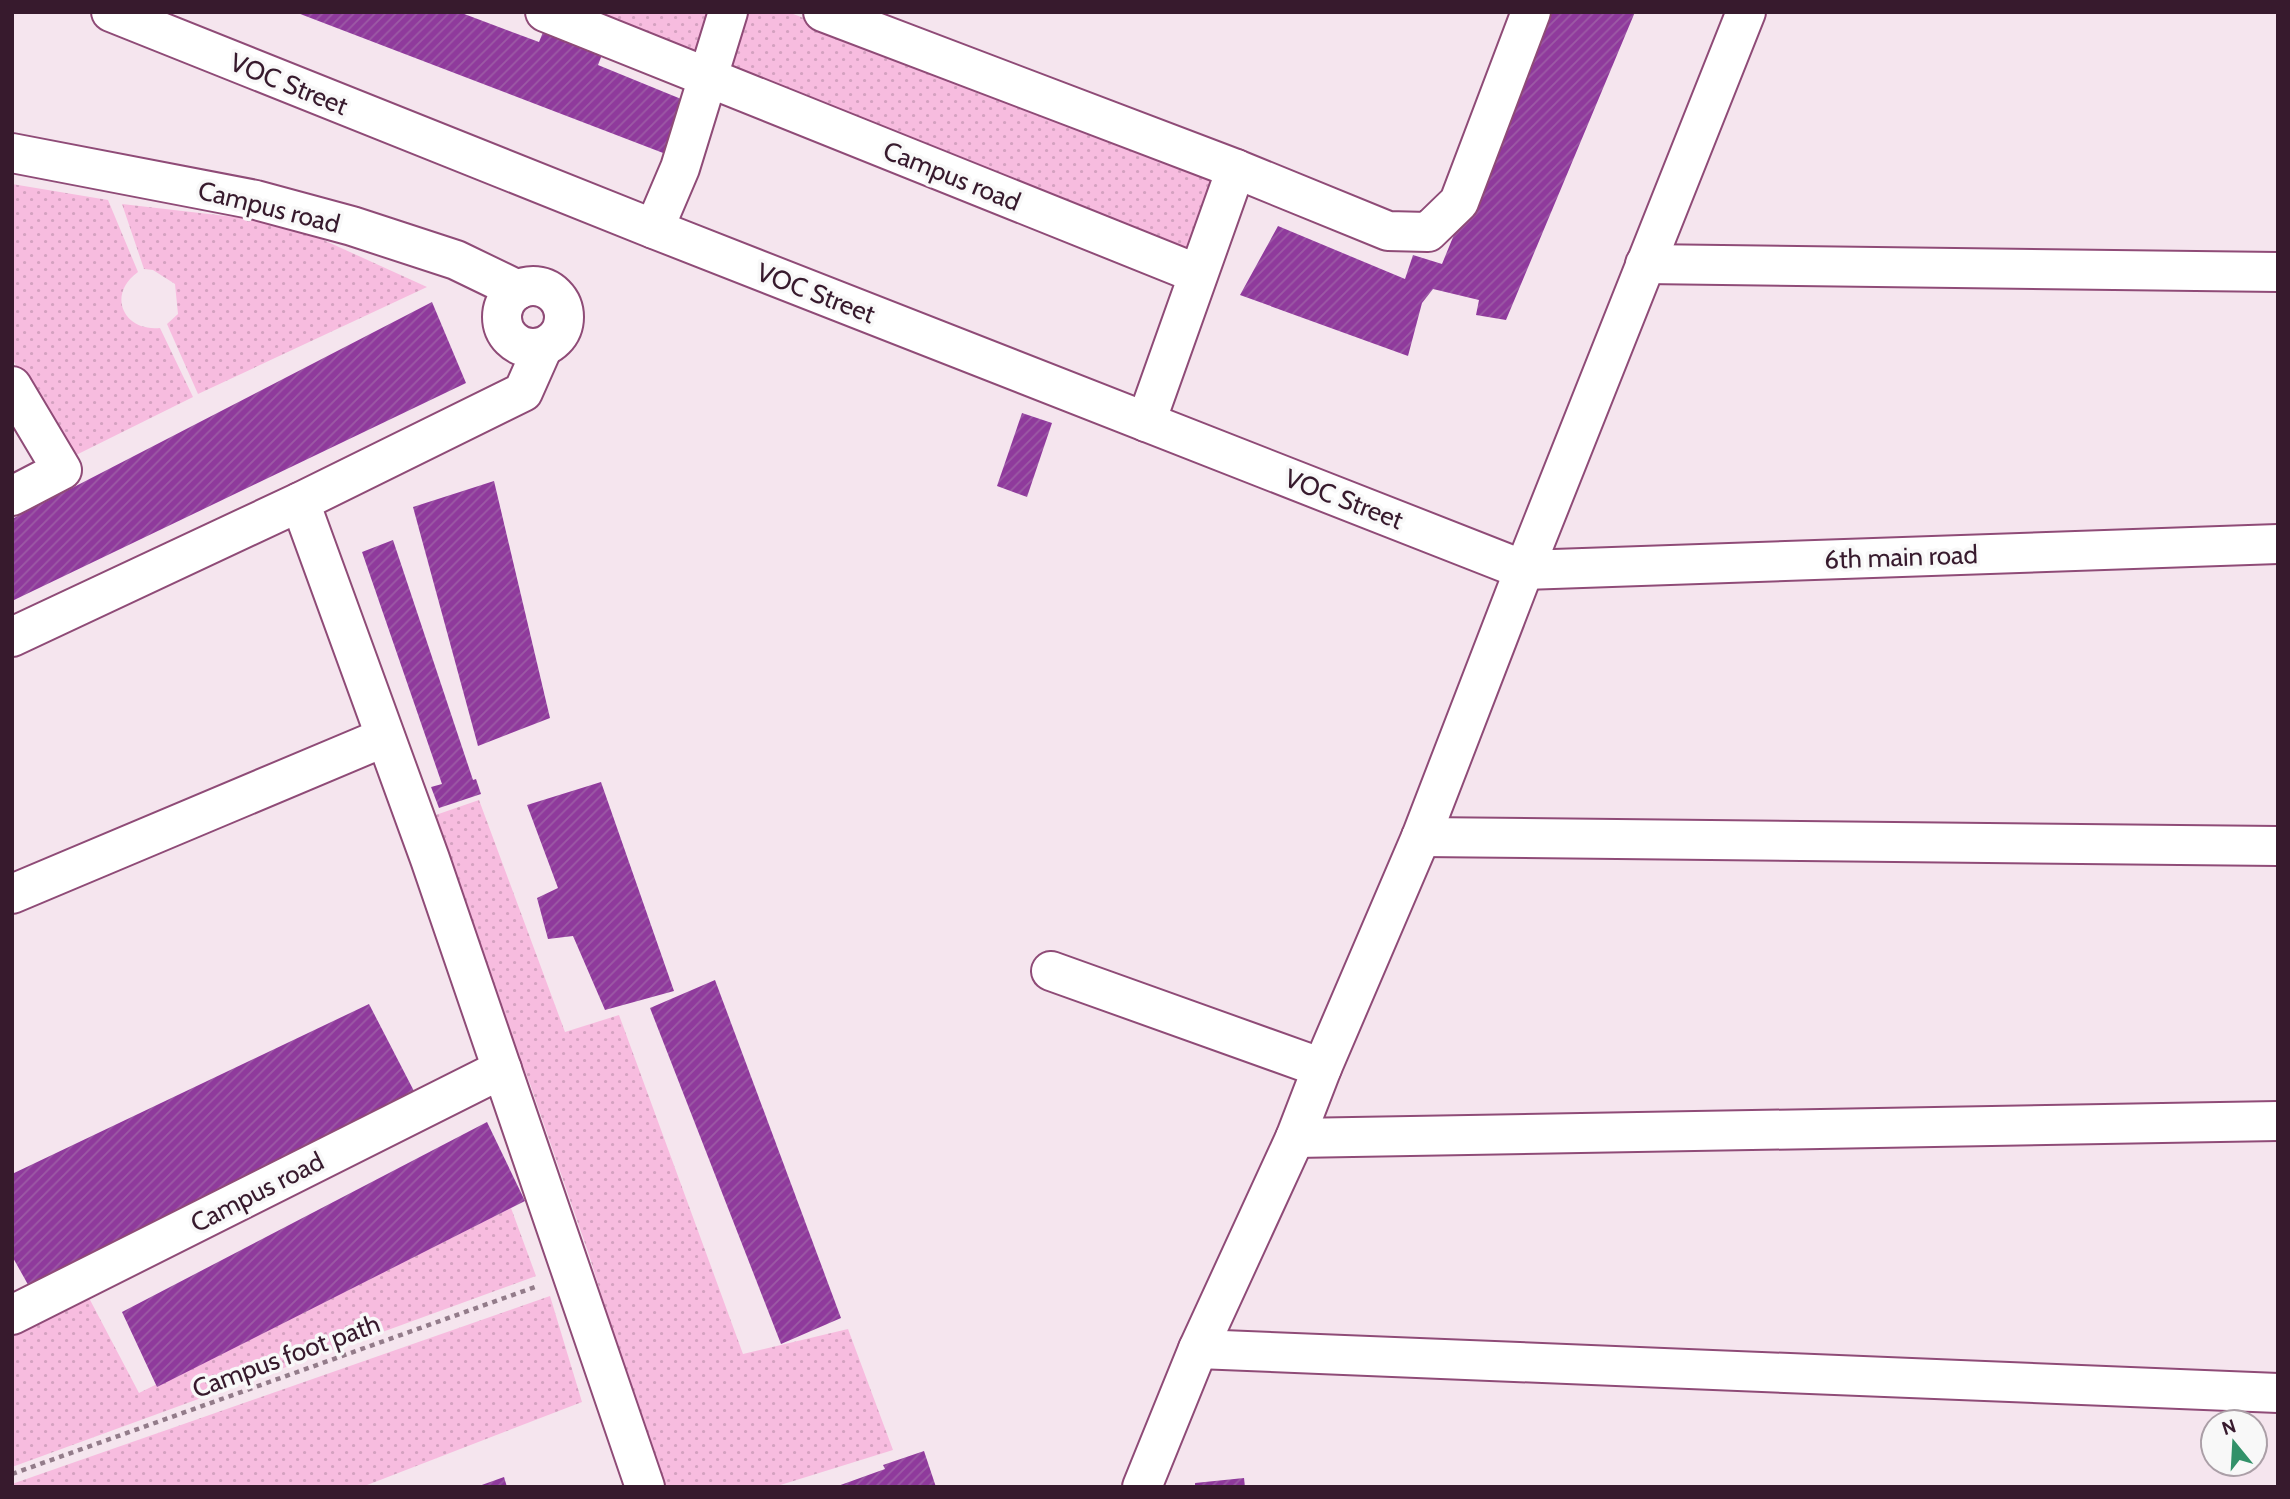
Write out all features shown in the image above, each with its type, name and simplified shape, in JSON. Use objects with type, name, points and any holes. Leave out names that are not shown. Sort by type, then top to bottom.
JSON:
[{"type":"street","name":"VOC Street","points":[[111,12],[654,229],[1524,569]]},
{"type":"street","name":"Campus road","points":[[545,12],[1198,274]]},
{"type":"street","points":[[654,229],[680,169],[728,12]]},
{"type":"street","points":[[823,12],[1236,169],[1388,231],[1428,232],[1458,202],[1531,12]]},
{"type":"street","points":[[1142,1487],[1198,1349],[1295,1138],[1322,1068],[1421,837],[1524,569],[1746,12]]},
{"type":"street","name":"Campus road","points":[[12,153],[256,200],[352,226],[456,260],[518,290],[508,299],[502,324],[508,336],[517,344],[530,348],[542,347],[523,393],[300,502]]},
{"type":"street","points":[[1146,422],[1236,169]]},
{"type":"street","points":[[1646,264],[2278,272]]},
{"type":"street","points":[[12,386],[62,470],[12,496]]},
{"type":"street","points":[[12,637],[300,502],[430,859],[645,1487]]},
{"type":"street","name":"6th main road","points":[[1524,569],[2278,544]]},
{"type":"street","points":[[12,894],[385,737]]},
{"type":"street","points":[[1421,837],[2278,846]]},
{"type":"street","points":[[1051,971],[1322,1068]]},
{"type":"street","name":"Campus road","points":[[12,1315],[502,1069]]},
{"type":"street","points":[[1295,1138],[2278,1121]]},
{"type":"street","points":[[1198,1349],[2278,1393]]},
{"type":"path","name":"Campus foot path","points":[[12,1475],[572,1275]]},
{"type":"shaded area","points":[[575,12],[715,12],[698,61]]},
{"type":"shaded area","points":[[738,12],[788,12],[1224,179],[1188,258],[717,69]]},
{"type":"shaded area","points":[[12,184],[108,200],[138,272],[128,281],[123,291],[121,301],[124,310],[137,324],[147,328],[160,328],[193,397],[66,460],[12,358]]},
{"type":"shaded area","points":[[122,204],[286,223],[427,287],[198,394],[167,324],[178,314],[175,284],[153,270],[144,269]]},
{"type":"shaded area","points":[[479,800],[565,1032],[619,1015],[743,1354],[848,1329],[893,1450],[774,1487],[661,1487],[589,1255],[530,1084],[427,818]]},
{"type":"shaded area","points":[[511,1208],[536,1276],[12,1467],[12,1336],[89,1298],[139,1393]]},
{"type":"shaded area","points":[[550,1296],[582,1402],[362,1487],[12,1487],[12,1484]]},
{"type":"building","points":[[295,12],[459,12],[539,42],[548,20],[607,42],[598,65],[686,101],[671,156]]},
{"type":"building","points":[[1545,12],[1635,12],[1506,320],[1476,315],[1479,300],[1433,289],[1422,303],[1408,356],[1240,295],[1278,226],[1405,279],[1413,255],[1442,264]]},
{"type":"building","points":[[432,302],[466,383],[12,601],[12,519]]},
{"type":"building","points":[[1022,413],[1052,423],[1027,497],[997,486]]},
{"type":"building","points":[[494,481],[550,718],[478,746],[413,507]]},
{"type":"building","points":[[393,540],[473,780],[476,779],[481,794],[439,808],[431,787],[442,784],[362,552]]},
{"type":"building","points":[[601,782],[674,991],[605,1010],[573,936],[548,939],[537,898],[558,888],[527,805]]},
{"type":"building","points":[[715,980],[841,1318],[781,1344],[650,1008]]},
{"type":"building","points":[[369,1004],[415,1093],[31,1290],[12,1256],[12,1174]]},
{"type":"building","points":[[487,1122],[525,1201],[157,1387],[122,1312]]},
{"type":"building","points":[[924,1451],[936,1487],[835,1487],[885,1469],[883,1465]]},
{"type":"building","points":[[504,1477],[507,1487],[479,1487],[479,1486]]},
{"type":"building","points":[[1244,1478],[1245,1487],[1195,1487],[1195,1483]]}]
